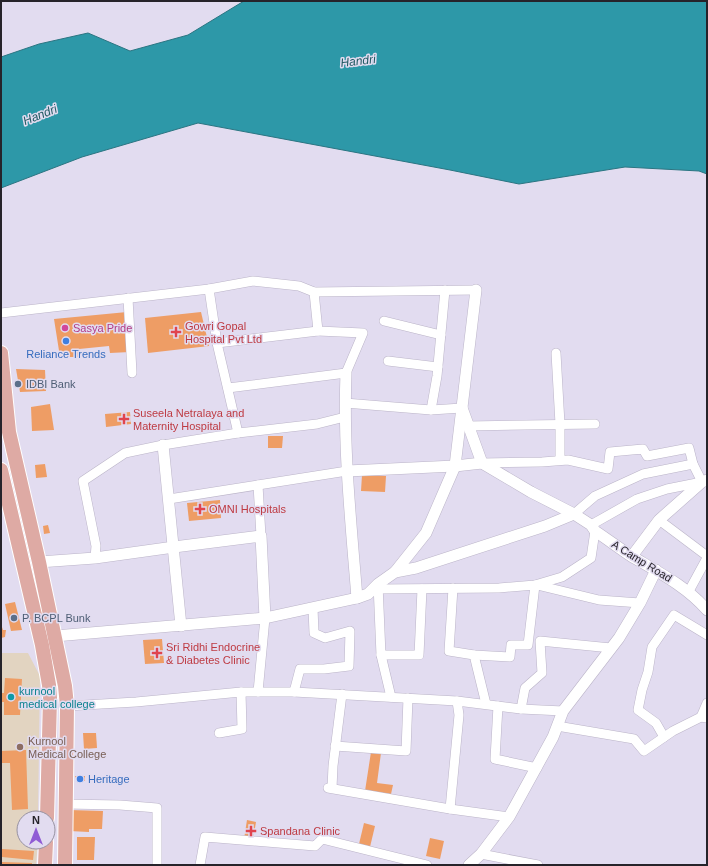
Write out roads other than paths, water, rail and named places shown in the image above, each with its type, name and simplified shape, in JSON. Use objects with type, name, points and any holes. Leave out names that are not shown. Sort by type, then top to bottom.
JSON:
[{"type":"main road","points":[[1,356],[9,432],[39,562],[65,686],[67,706],[65,865]]},
{"type":"main road","points":[[1,470],[41,639],[49,685],[47,810]]},
{"type":"main road","points":[[41,639],[55,636]]},
{"type":"main road","points":[[45,865],[46,850]]},
{"type":"street","points":[[1,313],[209,289],[253,281],[299,286],[314,292],[476,290],[455,466],[426,533],[395,572],[378,587],[368,594],[357,598],[265,618],[55,636]]},
{"type":"street","points":[[209,289],[217,343],[238,433]]},
{"type":"street","points":[[431,410],[438,367],[445,290]]},
{"type":"street","points":[[314,292],[318,331]]},
{"type":"street","points":[[128,298],[132,373]]},
{"type":"street","points":[[384,321],[441,335]]},
{"type":"street","points":[[217,343],[318,331],[363,333],[346,373],[345,403],[347,471],[357,598]]},
{"type":"street","points":[[556,353],[560,424],[560,460]]},
{"type":"street","points":[[388,361],[438,367]]},
{"type":"street","points":[[228,388],[346,373]]},
{"type":"street","points":[[345,403],[431,410],[462,408]]},
{"type":"street","points":[[462,408],[482,463]]},
{"type":"street","points":[[95,558],[96,546],[83,481],[125,453],[163,445],[238,433],[317,424],[345,417]]},
{"type":"street","points":[[468,426],[595,424]]},
{"type":"street","points":[[163,445],[182,626]]},
{"type":"street","points":[[169,499],[347,471],[560,460],[568,460],[608,469],[610,452],[643,449],[647,456],[689,448],[693,464],[705,481]]},
{"type":"street","name":"A Camp Road","points":[[482,463],[531,492],[574,514],[632,556],[689,591],[707,609]]},
{"type":"street","points":[[395,572],[416,568],[545,526],[574,514],[595,496],[643,474],[693,464]]},
{"type":"street","points":[[632,556],[659,520],[705,481]]},
{"type":"street","points":[[378,587],[422,589],[500,588],[535,585],[562,577],[591,558],[593,528],[637,499],[667,489],[705,481]]},
{"type":"street","points":[[258,485],[265,618],[258,692]]},
{"type":"street","points":[[659,520],[707,557],[689,591]]},
{"type":"street","points":[[39,562],[95,558],[261,536]]},
{"type":"street","points":[[469,865],[481,854],[500,830],[553,737],[563,711],[611,648],[640,603],[656,570]]},
{"type":"street","points":[[535,585],[599,600],[640,603]]},
{"type":"street","points":[[453,588],[449,651],[474,655],[510,657],[511,645],[528,644],[535,585]]},
{"type":"street","points":[[378,587],[381,655],[391,697]]},
{"type":"street","points":[[381,655],[419,655],[422,589]]},
{"type":"street","points":[[294,692],[300,669],[324,669],[349,666],[350,631],[325,638],[314,633],[313,608]]},
{"type":"street","points":[[664,737],[656,723],[638,710],[642,690],[648,672],[652,646],[674,615],[707,635]]},
{"type":"street","points":[[521,709],[525,688],[542,673],[540,641],[611,648]]},
{"type":"street","points":[[474,655],[486,704]]},
{"type":"street","points":[[67,706],[136,702],[241,692],[294,692],[457,701],[521,709],[563,711]]},
{"type":"street","points":[[219,733],[242,729],[241,692]]},
{"type":"street","points":[[342,694],[330,788],[450,809],[508,817]]},
{"type":"street","points":[[336,746],[406,751],[408,698]]},
{"type":"street","points":[[450,809],[459,715],[457,701]]},
{"type":"street","points":[[556,726],[634,739],[644,751],[673,730],[704,718],[707,703]]},
{"type":"street","points":[[498,706],[495,759],[536,768]]},
{"type":"street","points":[[65,804],[120,805],[157,808],[157,865]]},
{"type":"street","points":[[200,865],[205,838],[315,846],[322,839],[427,865]]},
{"type":"street","points":[[481,854],[538,865]]},
{"type":"water","name":"Handri","points":[[244,1],[707,1],[707,174],[699,171],[625,167],[519,184],[198,123],[82,157],[1,188],[1,57],[39,44],[88,33],[130,51],[188,35]]},
{"type":"place","name":"Sasya Pride","points":[[65,328]]},
{"type":"place","name":"Gowri Gopal Hospital Pvt Ltd","points":[[176,332]]},
{"type":"place","name":"Reliance Trends","points":[[66,341]]},
{"type":"place","name":"IDBI Bank","points":[[18,384]]},
{"type":"place","name":"Suseela Netralaya and Maternity Hospital","points":[[124,419]]},
{"type":"place","name":"OMNI Hospitals","points":[[200,509]]},
{"type":"place","name":"P. BCPL Bunk","points":[[14,618]]},
{"type":"place","name":"Sri Ridhi Endocrine & Diabetes Clinic","points":[[157,653]]},
{"type":"place","name":"kurnool medical college","points":[[11,697]]},
{"type":"place","name":"Kurnool Medical College","points":[[20,747]]},
{"type":"place","name":"Heritage","points":[[80,779]]},
{"type":"place","name":"Spandana Clinic","points":[[251,831]]}]
